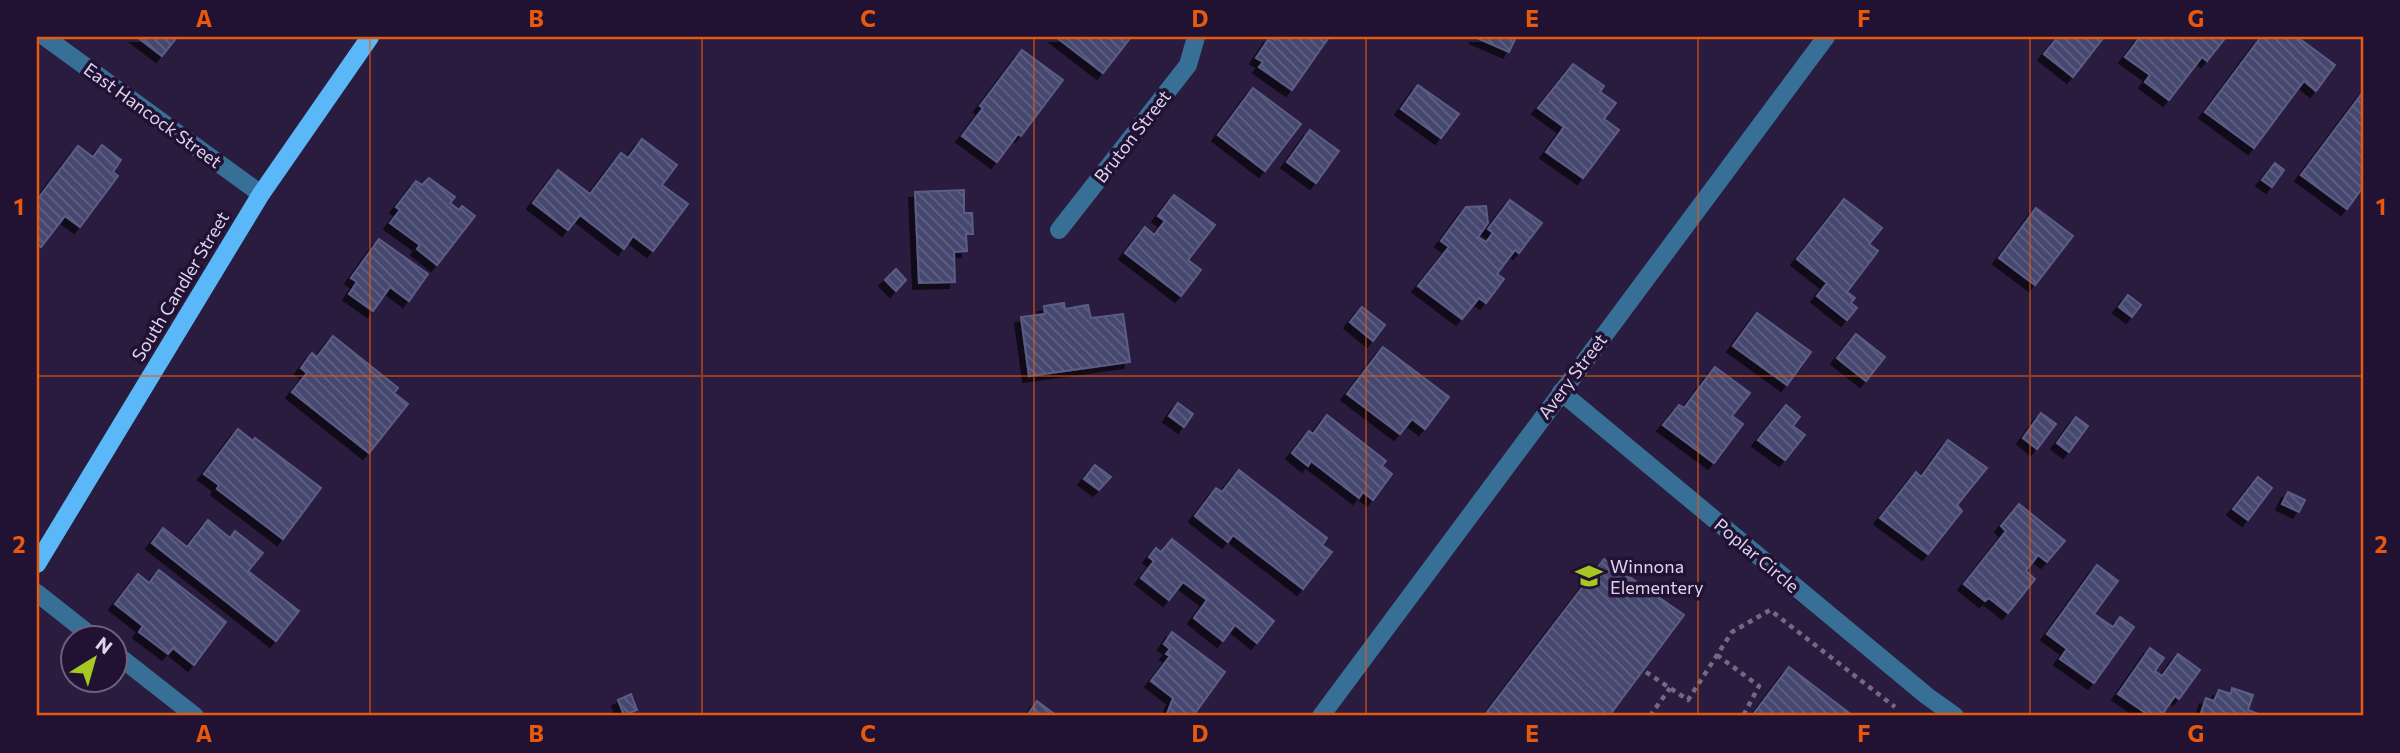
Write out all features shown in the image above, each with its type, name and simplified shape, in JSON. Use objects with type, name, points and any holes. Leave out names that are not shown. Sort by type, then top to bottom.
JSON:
[{"type":"main road","name":"South Candler Street","points":[[37,564],[261,194],[370,37]]},
{"type":"street","name":"East Hancock Street","points":[[45,37],[261,194]]},
{"type":"street","name":"Bruton Street","points":[[1059,230],[1188,65],[1196,37]]},
{"type":"street","name":"Avery Street","points":[[1321,716],[1826,37]]},
{"type":"street","name":"Poplar Circle","points":[[1560,392],[1927,696],[1955,716]]},
{"type":"street","points":[[37,593],[76,624]]},
{"type":"street","points":[[130,665],[195,716]]},
{"type":"path","points":[[1646,672],[1688,700],[1732,632],[1770,610],[1896,708]]},
{"type":"path","points":[[1717,655],[1759,686],[1743,716]]},
{"type":"path","points":[[1650,716],[1670,688]]},
{"type":"building","points":[[137,37],[177,37],[162,56]]},
{"type":"building","points":[[1056,37],[1131,37],[1103,73]]},
{"type":"building","points":[[1270,37],[1276,40],[1278,37],[1329,37],[1292,90],[1259,67],[1263,62],[1256,58]]},
{"type":"building","points":[[1475,37],[1516,37],[1509,52]]},
{"type":"building","points":[[2058,37],[2104,37],[2073,77],[2044,54]]},
{"type":"building","points":[[2140,37],[2226,37],[2207,61],[2202,57],[2169,100],[2145,82],[2150,75],[2125,57]]},
{"type":"building","points":[[2261,37],[2297,37],[2335,65],[2316,91],[2304,81],[2254,148],[2205,112]]},
{"type":"building","points":[[1022,50],[1063,80],[1021,136],[1018,134],[997,162],[962,136],[983,108],[980,106]]},
{"type":"building","points":[[1573,64],[1604,86],[1600,92],[1616,103],[1604,119],[1619,130],[1583,178],[1546,152],[1564,127],[1538,108]]},
{"type":"building","points":[[1418,85],[1459,114],[1441,138],[1401,109]]},
{"type":"building","points":[[1253,88],[1301,124],[1265,171],[1218,135]]},
{"type":"building","points":[[2363,92],[2363,187],[2347,209],[2301,175]]},
{"type":"building","points":[[1310,130],[1339,151],[1316,183],[1287,162]]},
{"type":"building","points":[[642,139],[677,165],[662,185],[688,204],[653,251],[633,236],[624,249],[580,215],[568,230],[533,203],[558,170],[590,194],[621,153],[628,158]]},
{"type":"building","points":[[102,145],[121,160],[113,172],[118,176],[80,227],[65,216],[41,247],[37,244],[37,200],[78,146],[93,157]]},
{"type":"building","points":[[2275,163],[2284,170],[2272,187],[2262,180]]},
{"type":"building","points":[[429,178],[455,197],[450,203],[459,210],[462,206],[475,216],[437,265],[417,249],[420,245],[390,223],[400,210],[396,207],[416,181],[422,185]]},
{"type":"building","points":[[964,190],[964,213],[972,213],[973,234],[966,234],[967,251],[954,252],[955,282],[919,283],[915,192]]},
{"type":"building","points":[[1174,195],[1215,225],[1188,260],[1201,270],[1181,296],[1125,253],[1145,227],[1154,235],[1165,221],[1158,216]]},
{"type":"building","points":[[1844,199],[1882,228],[1869,244],[1878,251],[1847,292],[1855,298],[1851,303],[1857,308],[1847,320],[1817,296],[1827,283],[1797,259]]},
{"type":"building","points":[[1510,200],[1542,223],[1519,253],[1515,250],[1497,274],[1504,279],[1486,303],[1479,298],[1462,319],[1418,286],[1449,247],[1441,241],[1466,207],[1486,206],[1488,223],[1478,237],[1486,242],[1493,233],[1488,229]]},
{"type":"building","points":[[2036,208],[2073,236],[2035,285],[1999,258]]},
{"type":"building","points":[[379,239],[428,274],[409,301],[390,287],[373,311],[349,294],[357,282],[351,278]]},
{"type":"building","points":[[896,269],[906,280],[896,291],[885,280]]},
{"type":"building","points":[[2128,295],[2141,305],[2132,317],[2119,307]]},
{"type":"building","points":[[1064,303],[1065,309],[1088,305],[1091,318],[1123,314],[1130,362],[1029,376],[1021,317],[1045,314],[1044,306]]},
{"type":"building","points":[[1362,307],[1385,325],[1373,341],[1350,322]]},
{"type":"building","points":[[1757,313],[1811,352],[1787,385],[1733,346]]},
{"type":"building","points":[[1856,334],[1885,357],[1866,381],[1837,358]]},
{"type":"building","points":[[333,336],[398,388],[394,393],[408,404],[369,453],[292,392],[307,373],[301,368],[312,353],[317,357]]},
{"type":"building","points":[[1383,347],[1449,397],[1425,429],[1412,419],[1400,434],[1347,394]]},
{"type":"building","points":[[1715,367],[1750,393],[1732,416],[1743,424],[1714,463],[1663,425],[1679,405],[1684,408]]},
{"type":"building","points":[[1178,403],[1193,414],[1184,427],[1169,416]]},
{"type":"building","points":[[1786,405],[1800,417],[1793,426],[1805,435],[1785,460],[1758,440]]},
{"type":"building","points":[[2041,413],[2056,424],[2037,449],[2023,438]]},
{"type":"building","points":[[1327,415],[1386,461],[1382,466],[1392,474],[1373,500],[1363,492],[1359,498],[1311,461],[1308,466],[1292,453],[1309,431],[1313,434]]},
{"type":"building","points":[[2076,417],[2088,426],[2069,452],[2057,443]]},
{"type":"building","points":[[238,429],[253,441],[255,438],[321,488],[283,539],[217,489],[219,485],[204,474]]},
{"type":"building","points":[[1948,440],[1987,468],[1957,505],[1962,511],[1928,554],[1880,518],[1916,472],[1921,477]]},
{"type":"building","points":[[1095,465],[1111,477],[1099,490],[1084,479]]},
{"type":"building","points":[[1239,470],[1327,538],[1322,545],[1332,552],[1303,589],[1233,535],[1228,542],[1195,516],[1216,488],[1222,492]]},
{"type":"building","points":[[2258,477],[2272,488],[2248,520],[2233,509]]},
{"type":"building","points":[[2288,492],[2305,500],[2299,512],[2282,504]]},
{"type":"building","points":[[2019,504],[2065,541],[2047,562],[2038,555],[2026,571],[2035,579],[2008,613],[1989,598],[1985,601],[1964,584],[2006,531],[2001,526]]},
{"type":"building","points":[[208,520],[230,538],[235,531],[263,553],[248,571],[299,611],[276,641],[152,543],[163,528],[187,547]]},
{"type":"building","points":[[1172,539],[1274,621],[1257,643],[1235,625],[1223,641],[1194,618],[1207,600],[1183,582],[1169,600],[1141,578],[1154,561],[1149,557],[1156,548],[1161,552]]},
{"type":"building","points":[[1604,559],[1684,615],[1609,716],[1484,716]]},
{"type":"building","points":[[2097,565],[2118,581],[2094,614],[2113,627],[2120,617],[2134,627],[2094,683],[2060,659],[2067,649],[2047,634]]},
{"type":"building","points":[[159,570],[226,622],[194,665],[173,648],[168,654],[139,632],[143,626],[115,604],[138,574],[149,583]]},
{"type":"building","points":[[1172,632],[1225,672],[1193,716],[1167,714],[1173,698],[1151,681],[1170,656],[1166,654],[1170,649],[1164,644]]},
{"type":"building","points":[[2150,648],[2164,658],[2155,671],[2162,676],[2178,654],[2200,670],[2179,699],[2175,696],[2161,716],[2150,716],[2118,694]]},
{"type":"building","points":[[1789,667],[1853,716],[1752,716]]},
{"type":"building","points":[[2232,688],[2253,695],[2248,710],[2258,714],[2257,716],[2200,716],[2206,698],[2214,701],[2219,690],[2231,694]]},
{"type":"building","points":[[631,694],[637,710],[624,715],[618,700]]},
{"type":"building","points":[[1037,701],[1057,716],[1027,716]]},
{"type":"place","name":"Winnona Elementery","points":[[1589,576]]}]
